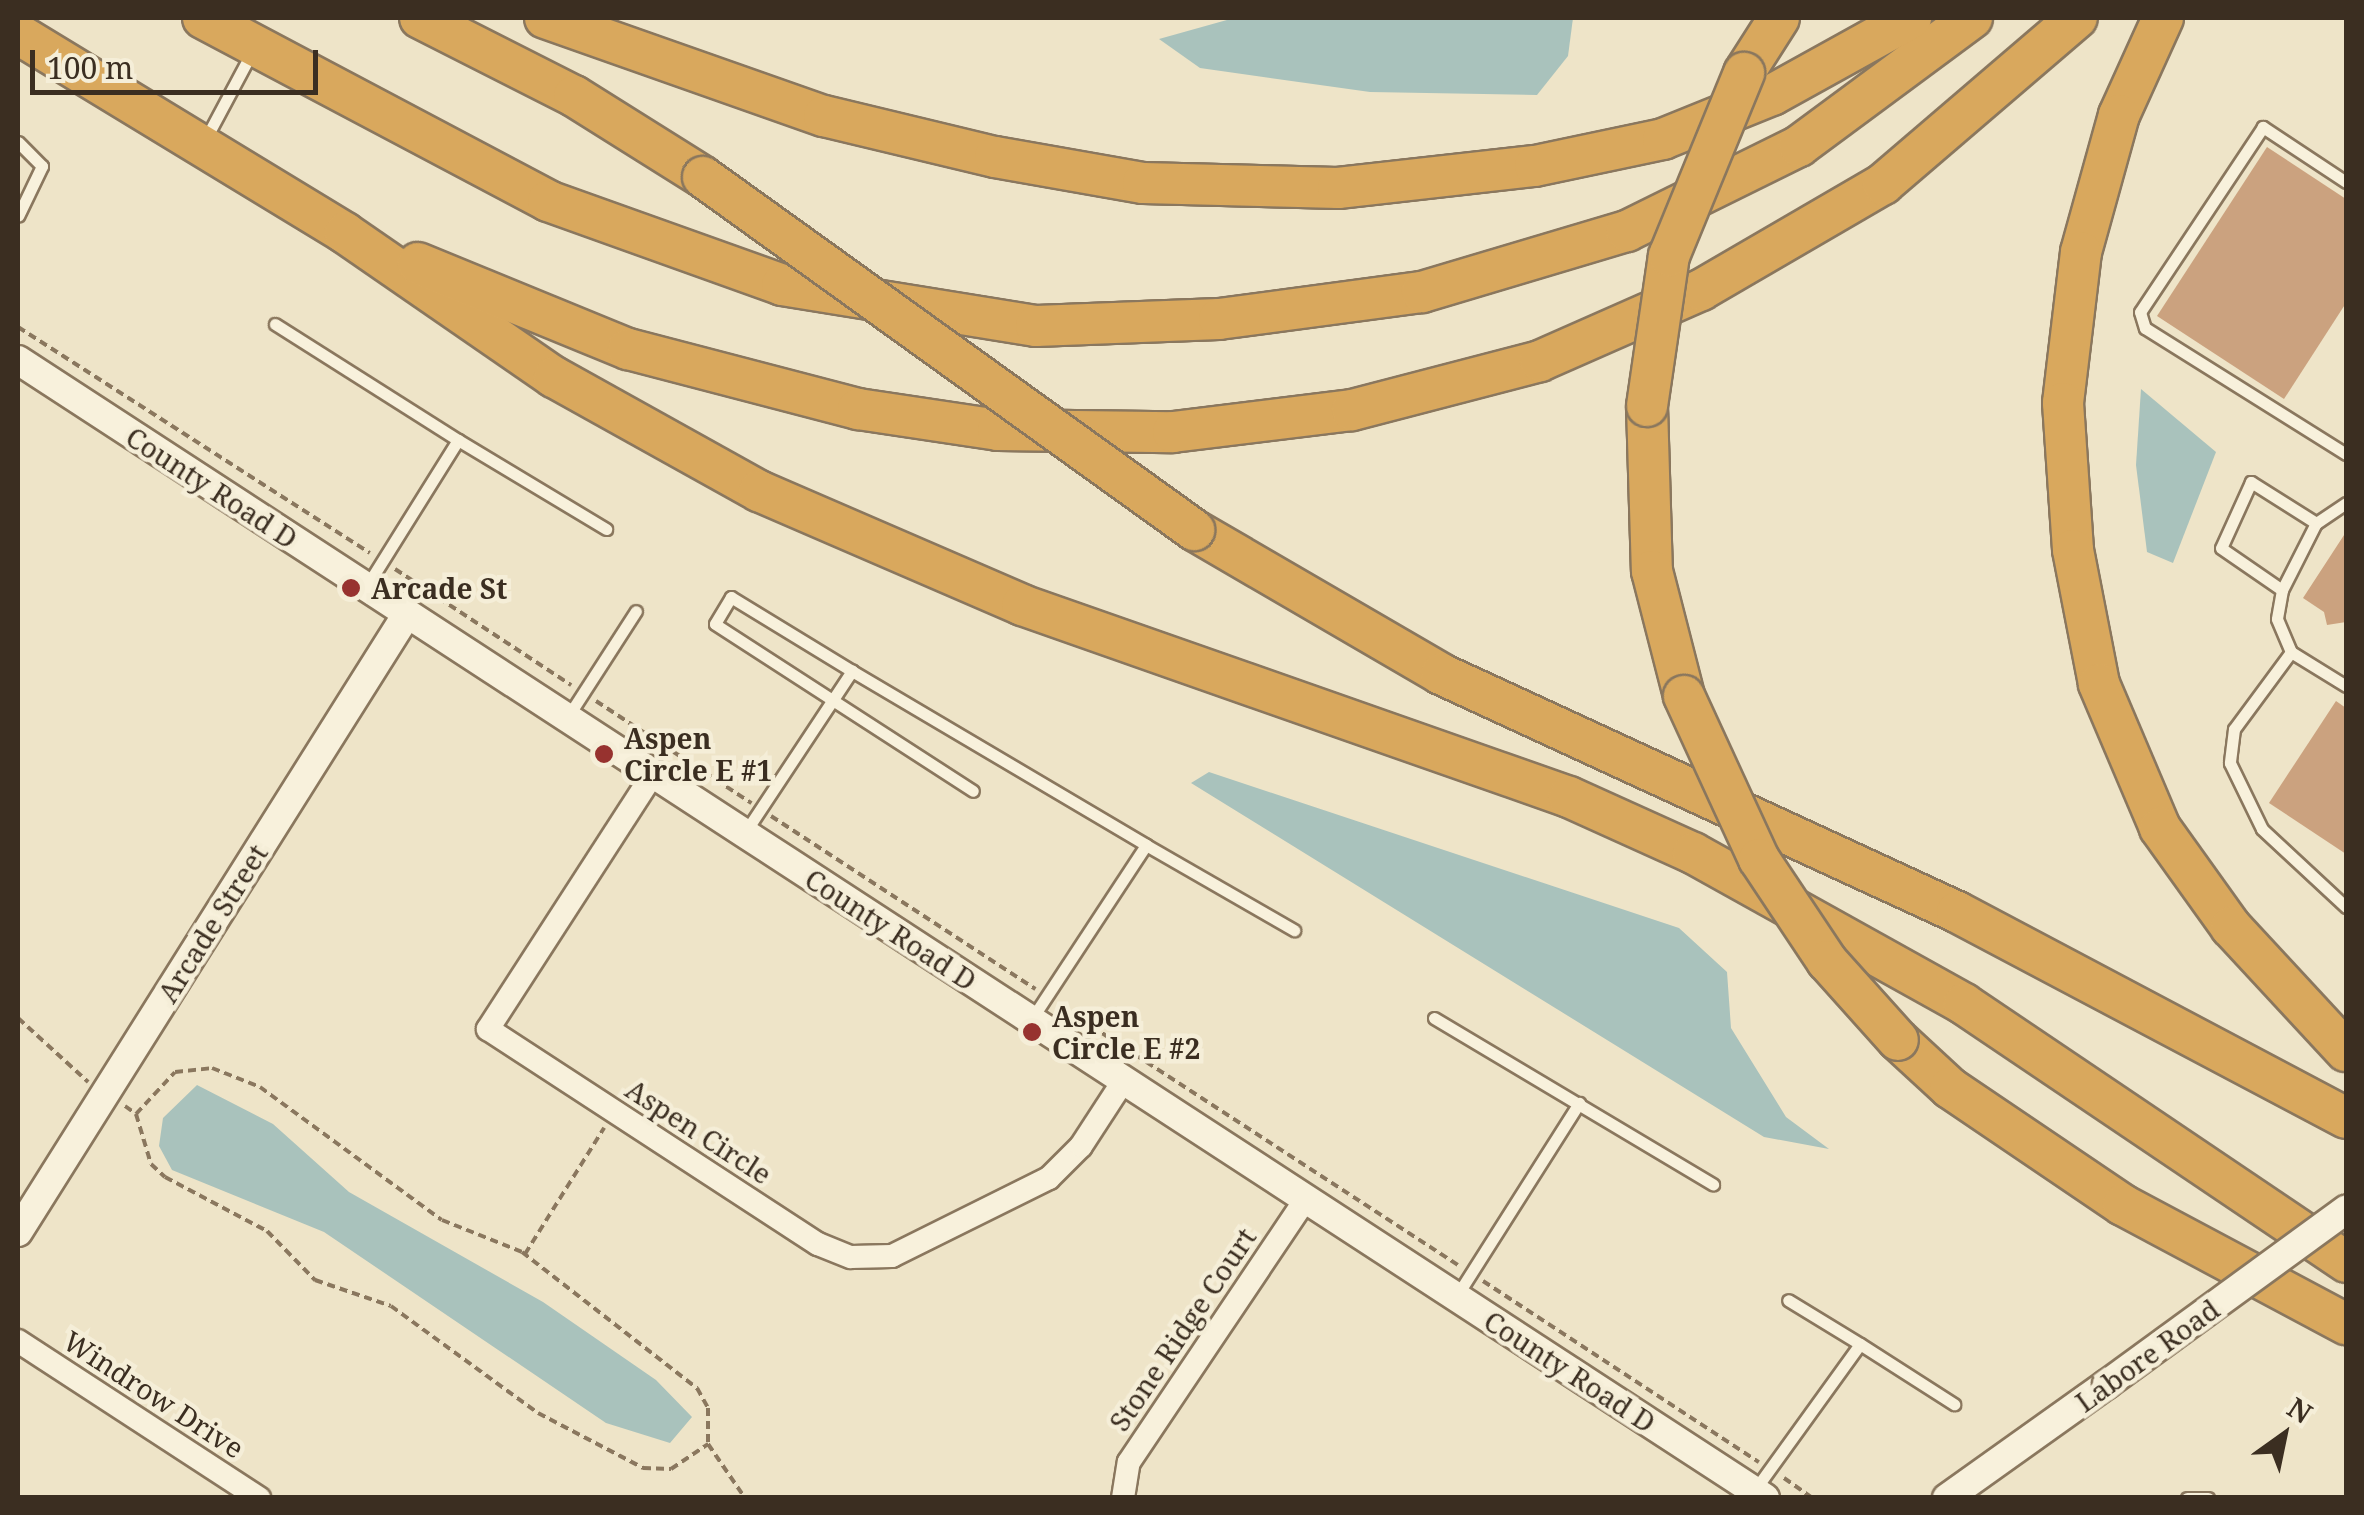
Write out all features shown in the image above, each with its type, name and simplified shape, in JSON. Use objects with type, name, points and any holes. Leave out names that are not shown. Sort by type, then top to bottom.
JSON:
[{"type":"highway","points":[[203,18],[584,214],[782,285],[1036,326],[1219,319],[1422,292],[1628,231],[1799,146],[1972,18]]},
{"type":"highway","points":[[420,18],[574,96],[703,176],[1194,530],[1441,674],[1958,912],[2346,1118]]},
{"type":"highway","points":[[544,18],[824,116],[995,157],[1144,183],[1338,188],[1535,166],[1663,139],[1772,94],[1911,18]]},
{"type":"highway","points":[[1779,18],[1744,74],[1669,256],[1647,406],[1652,571],[1684,696],[1759,859],[1827,960],[1898,1040],[1950,1088],[2123,1205],[2346,1324]]},
{"type":"highway","points":[[345,233],[628,349],[858,409],[998,430],[1173,432],[1352,410],[1540,361],[1701,290],[1883,184],[2077,18]]},
{"type":"highway","points":[[2162,18],[2119,115],[2081,252],[2062,403],[2073,550],[2099,684],[2160,828],[2232,927],[2346,1051]]},
{"type":"highway","points":[[18,34],[345,233],[554,377],[884,550],[1569,797],[1693,853],[1964,1004],[2346,1262]]},
{"type":"street","name":"County Road D","points":[[18,360],[744,834],[1038,1008],[1124,1080],[1306,1199],[1464,1285],[1763,1486]]},
{"type":"street","name":"Arcade Street","points":[[18,1232],[407,614]]},
{"type":"street","name":"Aspen Circle","points":[[653,774],[488,1029],[818,1244],[872,1258],[912,1249],[1048,1178],[1081,1146],[1124,1080]]},
{"type":"street","name":"Stone Ridge Court","points":[[1122,1498],[1129,1462],[1306,1199]]},
{"type":"street","name":"Labore Road","points":[[1947,1498],[2346,1210]]},
{"type":"street","name":"Windrow Drive","points":[[18,1341],[258,1498]]},
{"type":"lane","points":[[202,146],[255,47]]},
{"type":"lane","points":[[2346,182],[2263,127],[2140,312],[2145,328],[2346,454]]},
{"type":"lane","points":[[18,142],[42,166],[18,216]]},
{"type":"lane","points":[[275,324],[606,528]]},
{"type":"lane","points":[[366,587],[458,440]]},
{"type":"lane","points":[[2282,590],[2221,548],[2251,482],[2316,523]]},
{"type":"lane","points":[[2346,503],[2316,523],[2282,590],[2277,619],[2291,652],[2346,686]]},
{"type":"lane","points":[[973,791],[715,624],[731,597],[1294,930]]},
{"type":"lane","points":[[567,718],[636,611]]},
{"type":"lane","points":[[2291,652],[2234,729],[2230,763],[2262,829],[2346,908]]},
{"type":"lane","points":[[744,834],[852,671]]},
{"type":"lane","points":[[1038,1008],[1146,845]]},
{"type":"lane","points":[[1434,1018],[1712,1184]]},
{"type":"lane","points":[[1464,1285],[1579,1104]]},
{"type":"lane","points":[[1788,1300],[1954,1404]]},
{"type":"lane","points":[[1763,1486],[1860,1344]]},
{"type":"lane","points":[[2187,1498],[2208,1498]]},
{"type":"path","points":[[18,327],[760,809],[1038,1008],[1464,1285],[1763,1486],[1813,1498]]},
{"type":"path","points":[[18,1018],[105,1093],[136,1114],[152,1164],[165,1177],[267,1231],[314,1280],[391,1306],[538,1413],[643,1468],[671,1469],[708,1444]]},
{"type":"path","points":[[136,1114],[175,1072],[212,1068],[260,1087],[442,1220],[525,1254],[697,1388],[708,1408],[708,1444],[745,1498]]},
{"type":"path","points":[[525,1254],[615,1112]]},
{"type":"water","points":[[1234,18],[1573,18],[1568,56],[1537,95],[1370,92],[1200,68],[1159,39]]},
{"type":"water","points":[[2141,389],[2216,452],[2173,563],[2147,552],[2136,465]]},
{"type":"water","points":[[1209,772],[1679,928],[1727,972],[1731,1028],[1786,1117],[1829,1149],[1764,1137],[1191,783]]},
{"type":"water","points":[[197,1085],[273,1124],[349,1192],[543,1302],[656,1380],[692,1417],[670,1443],[606,1423],[324,1232],[172,1170],[159,1146],[163,1118]]},
{"type":"building","points":[[2267,147],[2346,199],[2346,303],[2284,399],[2157,316]]},
{"type":"building","points":[[2346,532],[2346,622],[2327,625],[2324,612],[2303,598]]},
{"type":"building","points":[[2336,701],[2346,708],[2346,854],[2269,803]]},
{"type":"place","name":"Arcade St","points":[[351,588]]},
{"type":"place","name":"Aspen Circle E #1","points":[[604,754]]},
{"type":"place","name":"Aspen Circle E #2","points":[[1032,1032]]}]
